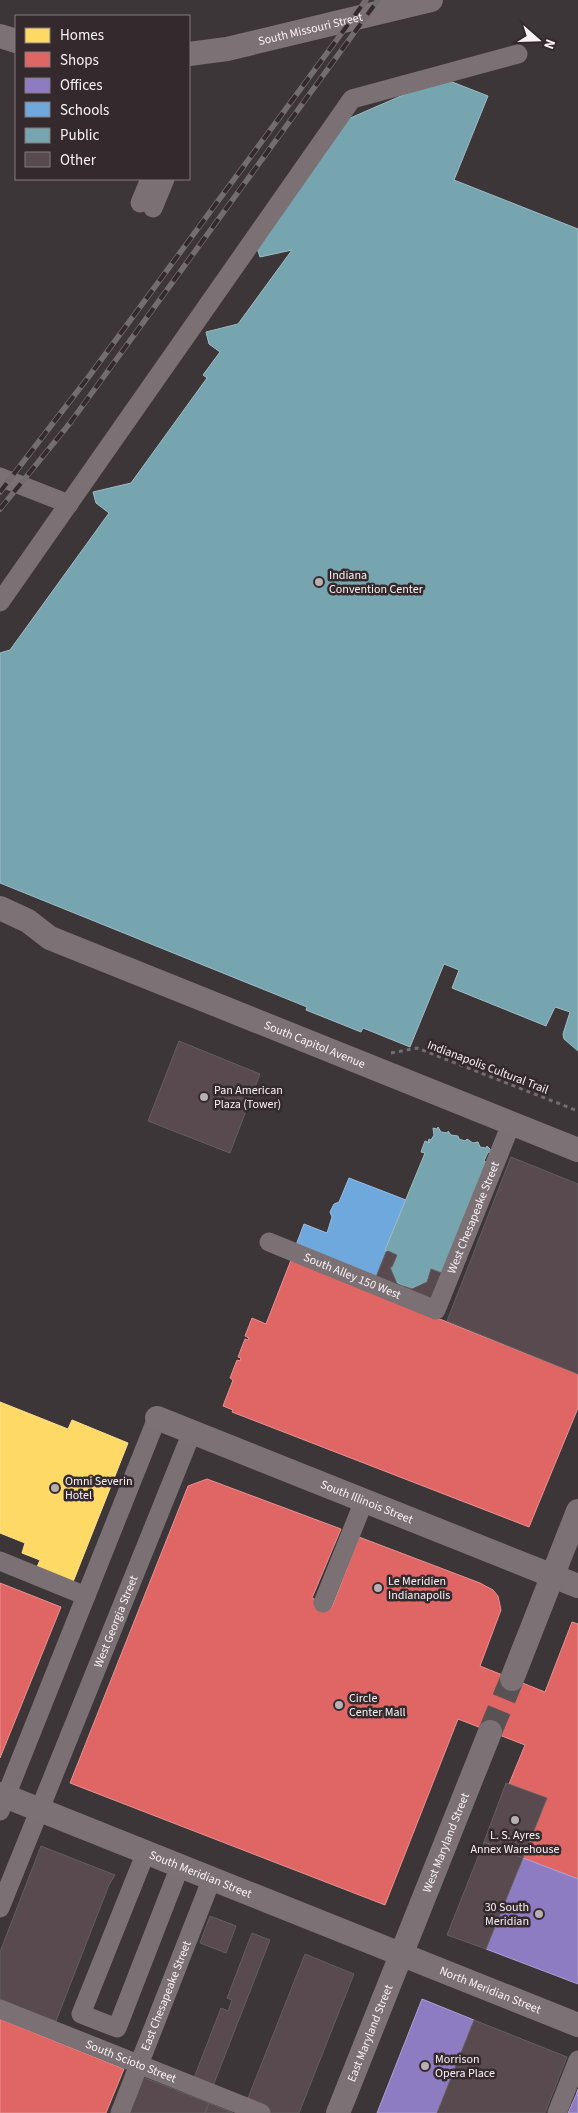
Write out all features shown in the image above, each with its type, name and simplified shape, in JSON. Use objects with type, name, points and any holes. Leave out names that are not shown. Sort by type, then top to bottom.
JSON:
[{"type":"main road","name":"South Missouri Street","points":[[190,54],[227,49],[431,0]]},
{"type":"main road","points":[[0,36],[15,41]]},
{"type":"main road","name":"South Capitol Avenue","points":[[0,908],[28,921],[50,938]]},
{"type":"main road","name":"South Capitol Avenue","points":[[0,926],[23,935],[50,938],[578,1150]]},
{"type":"main road","name":"South Illinois Street","points":[[157,1418],[578,1586]]},
{"type":"main road","points":[[512,1678],[578,1511]]},
{"type":"main road","name":"West Maryland Street","points":[[402,1954],[490,1732]]},
{"type":"main road","name":"South Meridian Street","points":[[2,1801],[39,1810],[402,1954]]},
{"type":"main road","name":"North Meridian Street","points":[[402,1954],[578,2025]]},
{"type":"main road","name":"East Maryland Street","points":[[338,2113],[402,1954]]},
{"type":"street","points":[[0,602],[352,99],[518,54]]},
{"type":"street","points":[[150,180],[147,206],[164,180]]},
{"type":"street","points":[[0,476],[68,504]]},
{"type":"street","name":"West Chesapeake Street","points":[[436,1310],[512,1124]]},
{"type":"street","name":"South Alley 150 West","points":[[269,1242],[436,1310]]},
{"type":"street","points":[[2,1801],[157,1418]]},
{"type":"street","name":"West Georgia Street","points":[[0,1908],[192,1432]]},
{"type":"street","points":[[323,1603],[364,1501]]},
{"type":"street","points":[[0,1561],[86,1596]]},
{"type":"street","points":[[146,1852],[81,2014],[117,2028],[180,1866]]},
{"type":"street","name":"East Chesapeake Street","points":[[120,2113],[212,1878]]},
{"type":"street","name":"South Scioto Street","points":[[0,2009],[261,2113]]},
{"type":"street","points":[[557,2113],[578,2060]]},
{"type":"path","name":"Indianapolis Cultural Trail","points":[[391,1053],[417,1048],[578,1111]]},
{"type":"building: Homes","name":"Omni Severin Hotel","points":[[0,1402],[68,1429],[72,1420],[128,1443],[73,1582],[37,1567],[40,1560],[22,1553],[25,1543],[0,1533]]},
{"type":"building: Shops","points":[[291,1260],[578,1374],[578,1408],[529,1527],[232,1412],[233,1410],[223,1406],[233,1380],[230,1378],[237,1360],[240,1361],[241,1358],[238,1357],[245,1339],[248,1340],[249,1338],[245,1336],[252,1318],[266,1324]]},
{"type":"building: Shops","name":"Circle Center Mall","points":[[207,1479],[341,1529],[312,1598],[332,1607],[359,1537],[480,1583],[493,1590],[498,1596],[501,1610],[480,1666],[545,1692],[572,1622],[578,1624],[578,1879],[523,1858],[547,1798],[509,1784],[525,1745],[458,1719],[385,1905],[70,1783],[188,1486]]},
{"type":"building: Shops","points":[[0,1583],[61,1607],[0,1758]]},
{"type":"building: Shops","points":[[0,2019],[124,2069],[106,2113],[0,2113]]},
{"type":"building: Offices","name":"30 South Meridian","points":[[523,1858],[578,1879],[578,1984],[486,1949]]},
{"type":"building: Offices","name":"Morrison Opera Place","points":[[422,1999],[474,2020],[437,2113],[377,2113]]},
{"type":"building: Offices","points":[[578,2089],[578,2113],[568,2113],[576,2095]]},
{"type":"building: Schools","points":[[349,1178],[406,1200],[376,1277],[296,1245],[304,1224],[327,1233],[332,1217],[330,1212],[334,1204],[339,1202]]},
{"type":"building: Public","name":"Indiana Convention Center","points":[[442,78],[488,96],[454,180],[578,229],[578,1051],[564,1039],[563,1034],[570,1012],[555,1007],[546,1026],[452,988],[459,970],[444,964],[410,1047],[363,1028],[361,1032],[306,1010],[307,1007],[0,883],[0,653],[10,650],[109,513],[96,503],[93,492],[131,483],[207,378],[203,375],[220,352],[209,344],[206,332],[238,324],[292,250],[260,257],[256,245],[348,119]]},
{"type":"building: Public","points":[[438,1127],[441,1132],[448,1133],[448,1131],[451,1135],[458,1136],[459,1139],[465,1141],[467,1139],[473,1143],[478,1142],[480,1147],[486,1148],[487,1146],[491,1150],[484,1161],[486,1162],[442,1273],[431,1269],[427,1282],[410,1289],[396,1282],[390,1267],[392,1267],[397,1255],[385,1250],[425,1153],[421,1152],[425,1141],[430,1143],[428,1142],[429,1139],[431,1140],[434,1135],[433,1128],[437,1129]]},
{"type":"building: Other","name":"Pan American Plaza (Tower)","points":[[179,1041],[260,1074],[230,1153],[148,1121]]},
{"type":"building: Other","points":[[511,1157],[578,1184],[578,1374],[447,1321]]},
{"type":"building: Other","points":[[388,1251],[397,1255],[392,1267],[390,1267],[397,1284],[412,1289],[427,1282],[431,1269],[442,1273],[431,1300],[376,1277]]},
{"type":"building: Other","name":"L. S. Ayres Annex Warehouse","points":[[506,1783],[547,1798],[523,1858],[484,1842]]},
{"type":"building: Other","points":[[484,1842],[523,1858],[486,1949],[447,1935]]},
{"type":"building: Other","points":[[41,1846],[115,1875],[109,1885],[54,2026],[0,2004],[0,1952]]},
{"type":"building: Other","points":[[210,1916],[236,1926],[226,1953],[200,1943]]},
{"type":"building: Other","points":[[252,1933],[270,1940],[211,2091],[192,2083],[221,2008],[228,2011],[232,2000],[227,1998]]},
{"type":"building: Other","points":[[305,1954],[354,1974],[299,2113],[271,2113],[246,2103]]},
{"type":"building: Other","points":[[474,2020],[567,2057],[545,2113],[437,2113]]},
{"type":"building: Other","points":[[137,2075],[209,2103],[205,2113],[122,2113]]},
{"type":"building: Other","points":[[209,2103],[233,2113],[205,2113]]},
{"type":"tunnel","points":[[490,1732],[512,1679]]},
{"type":"railway","points":[[0,492],[90,375],[366,0]]},
{"type":"railway","points":[[0,509],[70,423],[378,0]]},
{"type":"place","name":"Indiana Convention Center","points":[[319,582]]},
{"type":"place","name":"Pan American Plaza (Tower)","points":[[204,1097]]},
{"type":"place","name":"Omni Severin Hotel","points":[[55,1488]]},
{"type":"place","name":"Le Meridien Indianapolis","points":[[378,1588]]},
{"type":"place","name":"Circle Center Mall","points":[[339,1705]]},
{"type":"place","name":"L. S. Ayres Annex Warehouse","points":[[515,1820]]},
{"type":"place","name":"30 South Meridian","points":[[539,1914]]},
{"type":"place","name":"Morrison Opera Place","points":[[425,2066]]}]
